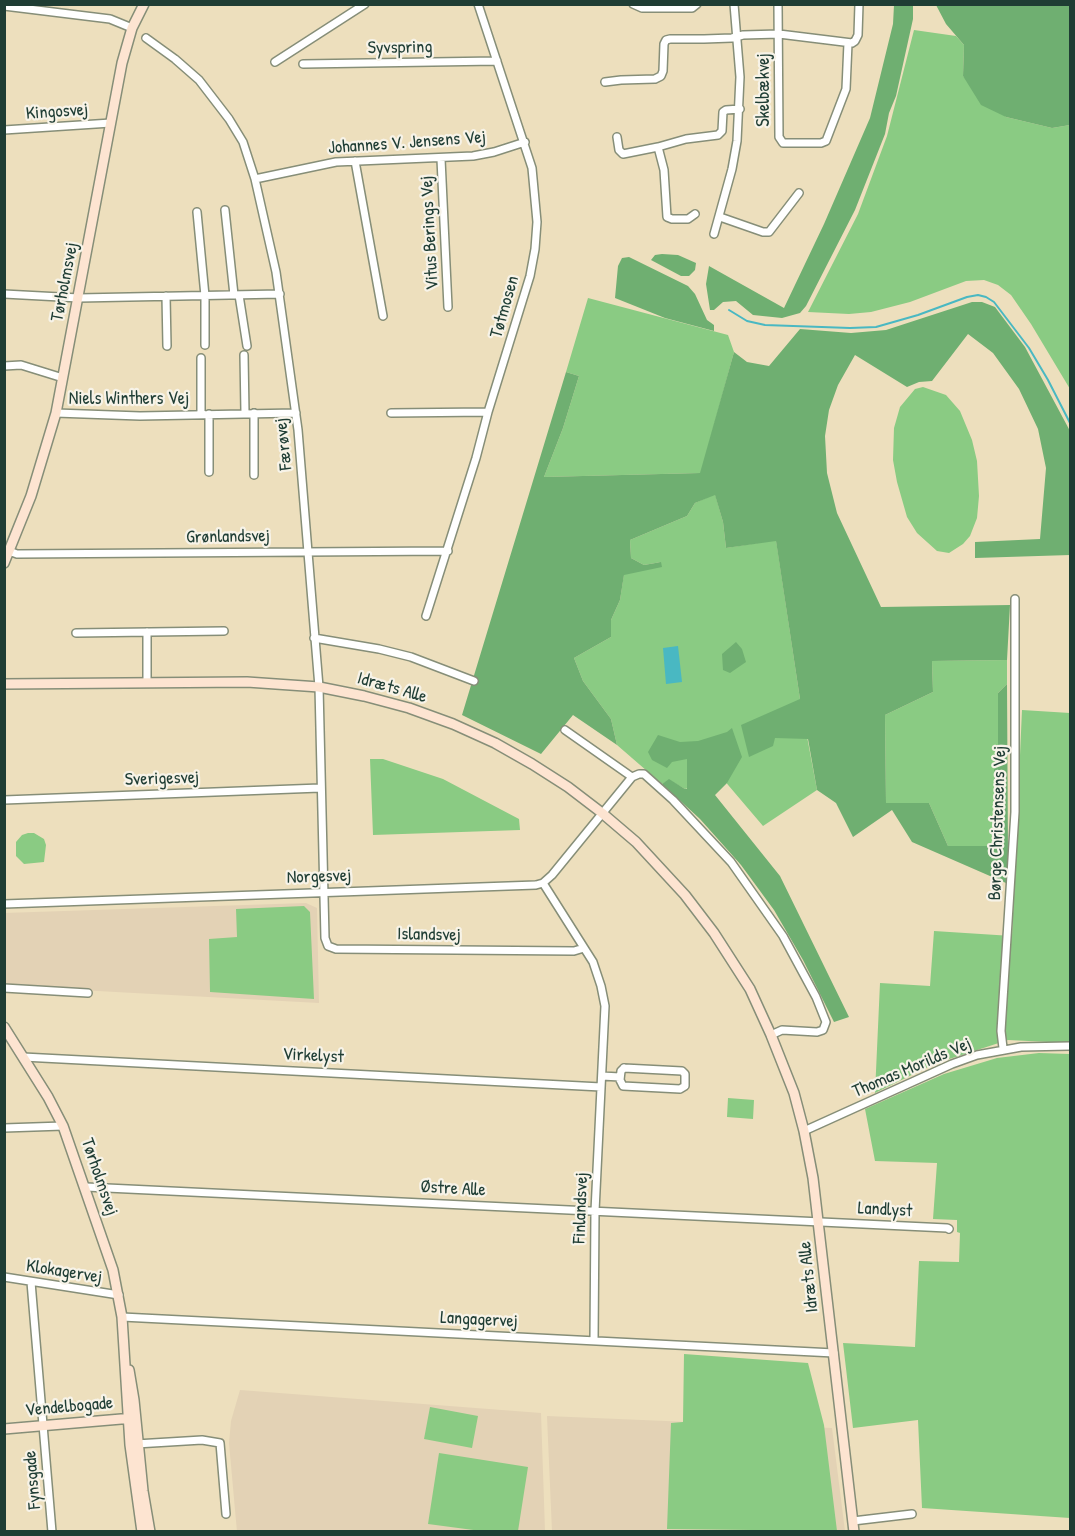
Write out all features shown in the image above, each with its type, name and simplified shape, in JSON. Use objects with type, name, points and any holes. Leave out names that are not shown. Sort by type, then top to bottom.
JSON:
[{"type":"street","name":"Tørholmsvej","points":[[4,563],[32,496],[56,413],[122,63],[132,28],[144,4]]},
{"type":"street","points":[[275,62],[365,4]]},
{"type":"street","name":"Tøtmosen","points":[[426,616],[476,458],[530,276],[535,249],[536,195],[525,142],[478,4]]},
{"type":"street","points":[[633,4],[642,8],[692,8],[697,4]]},
{"type":"street","name":"Skelbækvej","points":[[714,234],[732,170],[740,109],[738,36],[734,4]]},
{"type":"street","name":"Skelbækvej","points":[[778,4],[779,137],[781,141],[821,143],[827,140],[846,89],[848,43]]},
{"type":"street","name":"Skelbækvej","points":[[605,82],[655,79],[661,76],[664,44],[668,39],[713,39],[779,34],[852,43],[857,38],[859,4]]},
{"type":"street","points":[[4,6],[110,18],[132,28]]},
{"type":"street","name":"Færøvej","points":[[147,38],[176,59],[199,80],[243,142],[255,179],[280,294],[296,413],[319,687],[324,892]]},
{"type":"street","name":"Syvspring","points":[[303,64],[497,61]]},
{"type":"street","name":"Skelbækvej","points":[[617,137],[619,150],[623,154],[686,139],[718,135],[722,131],[723,112],[740,109]]},
{"type":"street","name":"Kingosvej","points":[[4,130],[111,123]]},
{"type":"street","name":"Johannes V. Jensens Vej","points":[[255,179],[336,162],[441,159],[494,152],[525,142]]},
{"type":"street","points":[[658,147],[664,170],[667,217],[688,219],[694,214]]},
{"type":"street","name":"Vitus Berings Vej","points":[[441,159],[448,307]]},
{"type":"street","points":[[355,161],[383,316]]},
{"type":"street","points":[[720,218],[769,232],[800,193]]},
{"type":"street","points":[[225,210],[247,346]]},
{"type":"street","points":[[197,212],[205,296],[205,345]]},
{"type":"street","points":[[4,294],[79,298],[280,294]]},
{"type":"street","points":[[166,296],[167,346]]},
{"type":"street","points":[[244,355],[245,413]]},
{"type":"street","name":"Niels Winthers Vej","points":[[201,358],[209,472]]},
{"type":"street","points":[[4,366],[21,365],[63,378]]},
{"type":"street","points":[[391,413],[488,412]]},
{"type":"street","name":"Niels Winthers Vej","points":[[56,413],[140,416],[296,413]]},
{"type":"street","points":[[254,413],[254,475]]},
{"type":"street","name":"Grønlandsvej","points":[[9,551],[17,554],[448,550]]},
{"type":"street","name":"Børge Christensens Vej","points":[[1003,1048],[1001,1031],[1016,812],[1015,598]]},
{"type":"street","points":[[147,632],[147,682]]},
{"type":"street","points":[[76,633],[224,632]]},
{"type":"street","name":"Idræts Alle","points":[[314,638],[411,657],[474,681]]},
{"type":"street","name":"Idræts Alle","points":[[4,684],[247,682],[319,687],[409,708],[495,743],[532,764],[602,813],[636,842],[697,910],[750,989],[794,1093],[804,1131],[819,1222],[854,1532]]},
{"type":"street","points":[[565,730],[632,777]]},
{"type":"street","points":[[543,883],[632,777],[639,774],[648,777],[673,800],[731,862],[767,912],[800,966],[824,1016],[825,1028],[820,1032],[784,1030],[771,1035]]},
{"type":"street","name":"Sverigesvej","points":[[4,800],[320,788]]},
{"type":"street","name":"Norgesvej","points":[[4,904],[517,886],[543,883]]},
{"type":"street","name":"Finlandsvej","points":[[543,883],[593,962],[602,986],[605,1006],[595,1211],[594,1341]]},
{"type":"street","name":"Islandsvej","points":[[324,892],[325,938],[328,946],[336,949],[574,951],[584,948]]},
{"type":"street","points":[[4,988],[88,993]]},
{"type":"street","name":"Tørholmsvej","points":[[4,1027],[48,1097],[63,1126],[113,1270],[122,1317],[124,1353],[132,1385],[132,1418],[142,1532]]},
{"type":"street","name":"Thomas Morilds Vej","points":[[804,1131],[977,1054],[1003,1048],[1071,1046]]},
{"type":"street","name":"Virkelyst","points":[[23,1057],[601,1087]]},
{"type":"street","points":[[627,1068],[680,1070],[685,1074],[685,1084],[684,1088],[680,1089],[626,1086],[621,1084],[620,1077],[621,1071],[627,1068]]},
{"type":"street","points":[[602,1076],[620,1077]]},
{"type":"street","points":[[4,1128],[63,1126]]},
{"type":"street","name":"Østre Alle","points":[[86,1187],[819,1222]]},
{"type":"street","name":"Landlyst","points":[[819,1222],[949,1229]]},
{"type":"street","name":"Klokagervej","points":[[4,1277],[119,1295]]},
{"type":"street","name":"Fynsgade","points":[[31,1282],[52,1532]]},
{"type":"street","name":"Langagervej","points":[[122,1317],[834,1353]]},
{"type":"street","name":"Vendelbogade","points":[[4,1430],[132,1418]]},
{"type":"street","points":[[134,1444],[202,1440],[220,1443],[226,1514]]},
{"type":"street","name":"Tørholmsvej","points":[[134,1444],[150,1532]]},
{"type":"street","points":[[853,1521],[912,1514]]},
{"type":"shaded area","points":[[306,903],[317,908],[319,1003],[5,986],[4,913]]},
{"type":"shaded area","points":[[240,1390],[541,1413],[545,1531],[237,1532],[229,1443],[231,1421]]},
{"type":"shaded area","points":[[547,1416],[832,1428],[845,1531],[552,1531]]},
{"type":"green space","points":[[894,5],[913,5],[913,19],[885,134],[855,210],[806,306],[800,313],[782,318],[753,315],[736,301],[723,302],[714,310],[710,310],[706,284],[709,266],[784,308],[824,224],[870,118],[893,24]]},
{"type":"green space","points":[[936,5],[1070,5],[1070,125],[1052,128],[1006,117],[981,105],[963,76],[964,45],[946,24]]},
{"type":"green space","points":[[914,30],[956,36],[964,45],[963,76],[1006,117],[1052,128],[1070,125],[1070,389],[1011,295],[998,285],[984,280],[966,281],[910,302],[871,312],[849,314],[808,312],[858,214],[887,136]]},
{"type":"green space","points":[[655,255],[678,255],[696,263],[695,270],[689,276],[681,276],[651,260]]},
{"type":"green space","points":[[629,257],[688,286],[695,294],[707,320],[714,325],[714,331],[665,318],[615,298],[618,266],[622,258]]},
{"type":"green space","points":[[588,298],[728,335],[734,352],[701,473],[544,477],[563,428],[579,376],[566,372]]},
{"type":"green space","points":[[972,302],[982,302],[995,307],[1025,347],[1070,431],[1070,555],[975,558],[975,542],[1040,539],[1046,468],[1038,429],[1019,389],[993,353],[968,334],[932,381],[919,382],[907,387],[855,355],[838,385],[829,410],[825,436],[827,473],[837,513],[881,607],[1010,605],[1007,660],[932,661],[933,692],[885,715],[886,803],[929,803],[948,846],[994,846],[994,759],[998,757],[998,693],[1007,684],[1008,854],[1006,883],[912,842],[892,810],[853,837],[836,803],[817,790],[808,739],[775,738],[773,746],[749,757],[741,725],[800,699],[776,541],[726,548],[723,522],[715,495],[695,503],[687,516],[630,540],[631,558],[644,565],[661,562],[662,567],[624,575],[620,600],[611,620],[611,637],[574,658],[583,681],[611,719],[617,745],[573,715],[541,754],[462,715],[566,372],[579,376],[563,428],[544,477],[700,473],[734,352],[747,362],[769,366],[800,329],[851,333],[886,330]]},
{"type":"green space","points":[[923,387],[946,395],[960,411],[972,440],[977,461],[979,496],[977,518],[970,536],[963,544],[949,553],[937,551],[917,533],[907,517],[893,460],[894,428],[900,407],[915,389]]},
{"type":"green space","points":[[715,494],[723,522],[726,548],[776,540],[800,699],[817,790],[763,826],[723,779],[685,789],[669,780],[662,784],[617,745],[611,719],[583,681],[574,658],[611,637],[611,620],[620,600],[624,574],[661,562],[644,565],[631,558],[630,540],[687,516],[695,503]]},
{"type":"green space","points":[[736,642],[742,649],[746,662],[730,673],[723,670],[722,654]]},
{"type":"green space","points":[[1007,660],[1007,684],[998,693],[998,757],[994,760],[994,846],[948,846],[929,803],[886,803],[885,715],[933,692],[932,661]]},
{"type":"green space","points":[[1022,710],[1070,713],[1070,1043],[1008,1040],[934,1064],[875,1093],[880,983],[930,986],[934,931],[1012,936]]},
{"type":"green space","points":[[732,728],[742,757],[727,783],[715,795],[780,876],[849,1017],[834,1022],[803,960],[774,910],[741,865],[700,819],[662,784],[669,779],[687,789],[687,759],[672,762],[667,768],[652,760],[648,752],[658,735],[680,742],[698,741],[727,732]]},
{"type":"green space","points":[[370,759],[383,759],[443,779],[519,819],[520,830],[373,835]]},
{"type":"green space","points":[[34,833],[44,839],[46,845],[44,862],[24,864],[16,856],[16,842],[22,835]]},
{"type":"green space","points":[[304,906],[310,912],[314,999],[210,992],[209,939],[237,937],[236,909]]},
{"type":"green space","points":[[1039,1053],[1070,1054],[1070,1518],[922,1508],[918,1420],[853,1428],[843,1343],[915,1347],[919,1261],[959,1262],[960,1233],[957,1232],[957,1220],[933,1219],[937,1163],[875,1161],[865,1109],[944,1074],[997,1058]]},
{"type":"green space","points":[[728,1098],[754,1100],[753,1119],[727,1117]]},
{"type":"green space","points":[[684,1354],[808,1363],[824,1425],[837,1531],[667,1529],[671,1423],[683,1422]]},
{"type":"green space","points":[[430,1407],[478,1416],[472,1448],[424,1439]]},
{"type":"green space","points":[[439,1453],[528,1467],[518,1531],[481,1531],[428,1524]]},
{"type":"water","points":[[678,646],[682,682],[666,684],[663,648]]},
{"type":"waterway","points":[[729,310],[747,321],[765,325],[876,327],[967,297],[978,295],[986,297],[994,302],[1029,348],[1070,423]]}]
